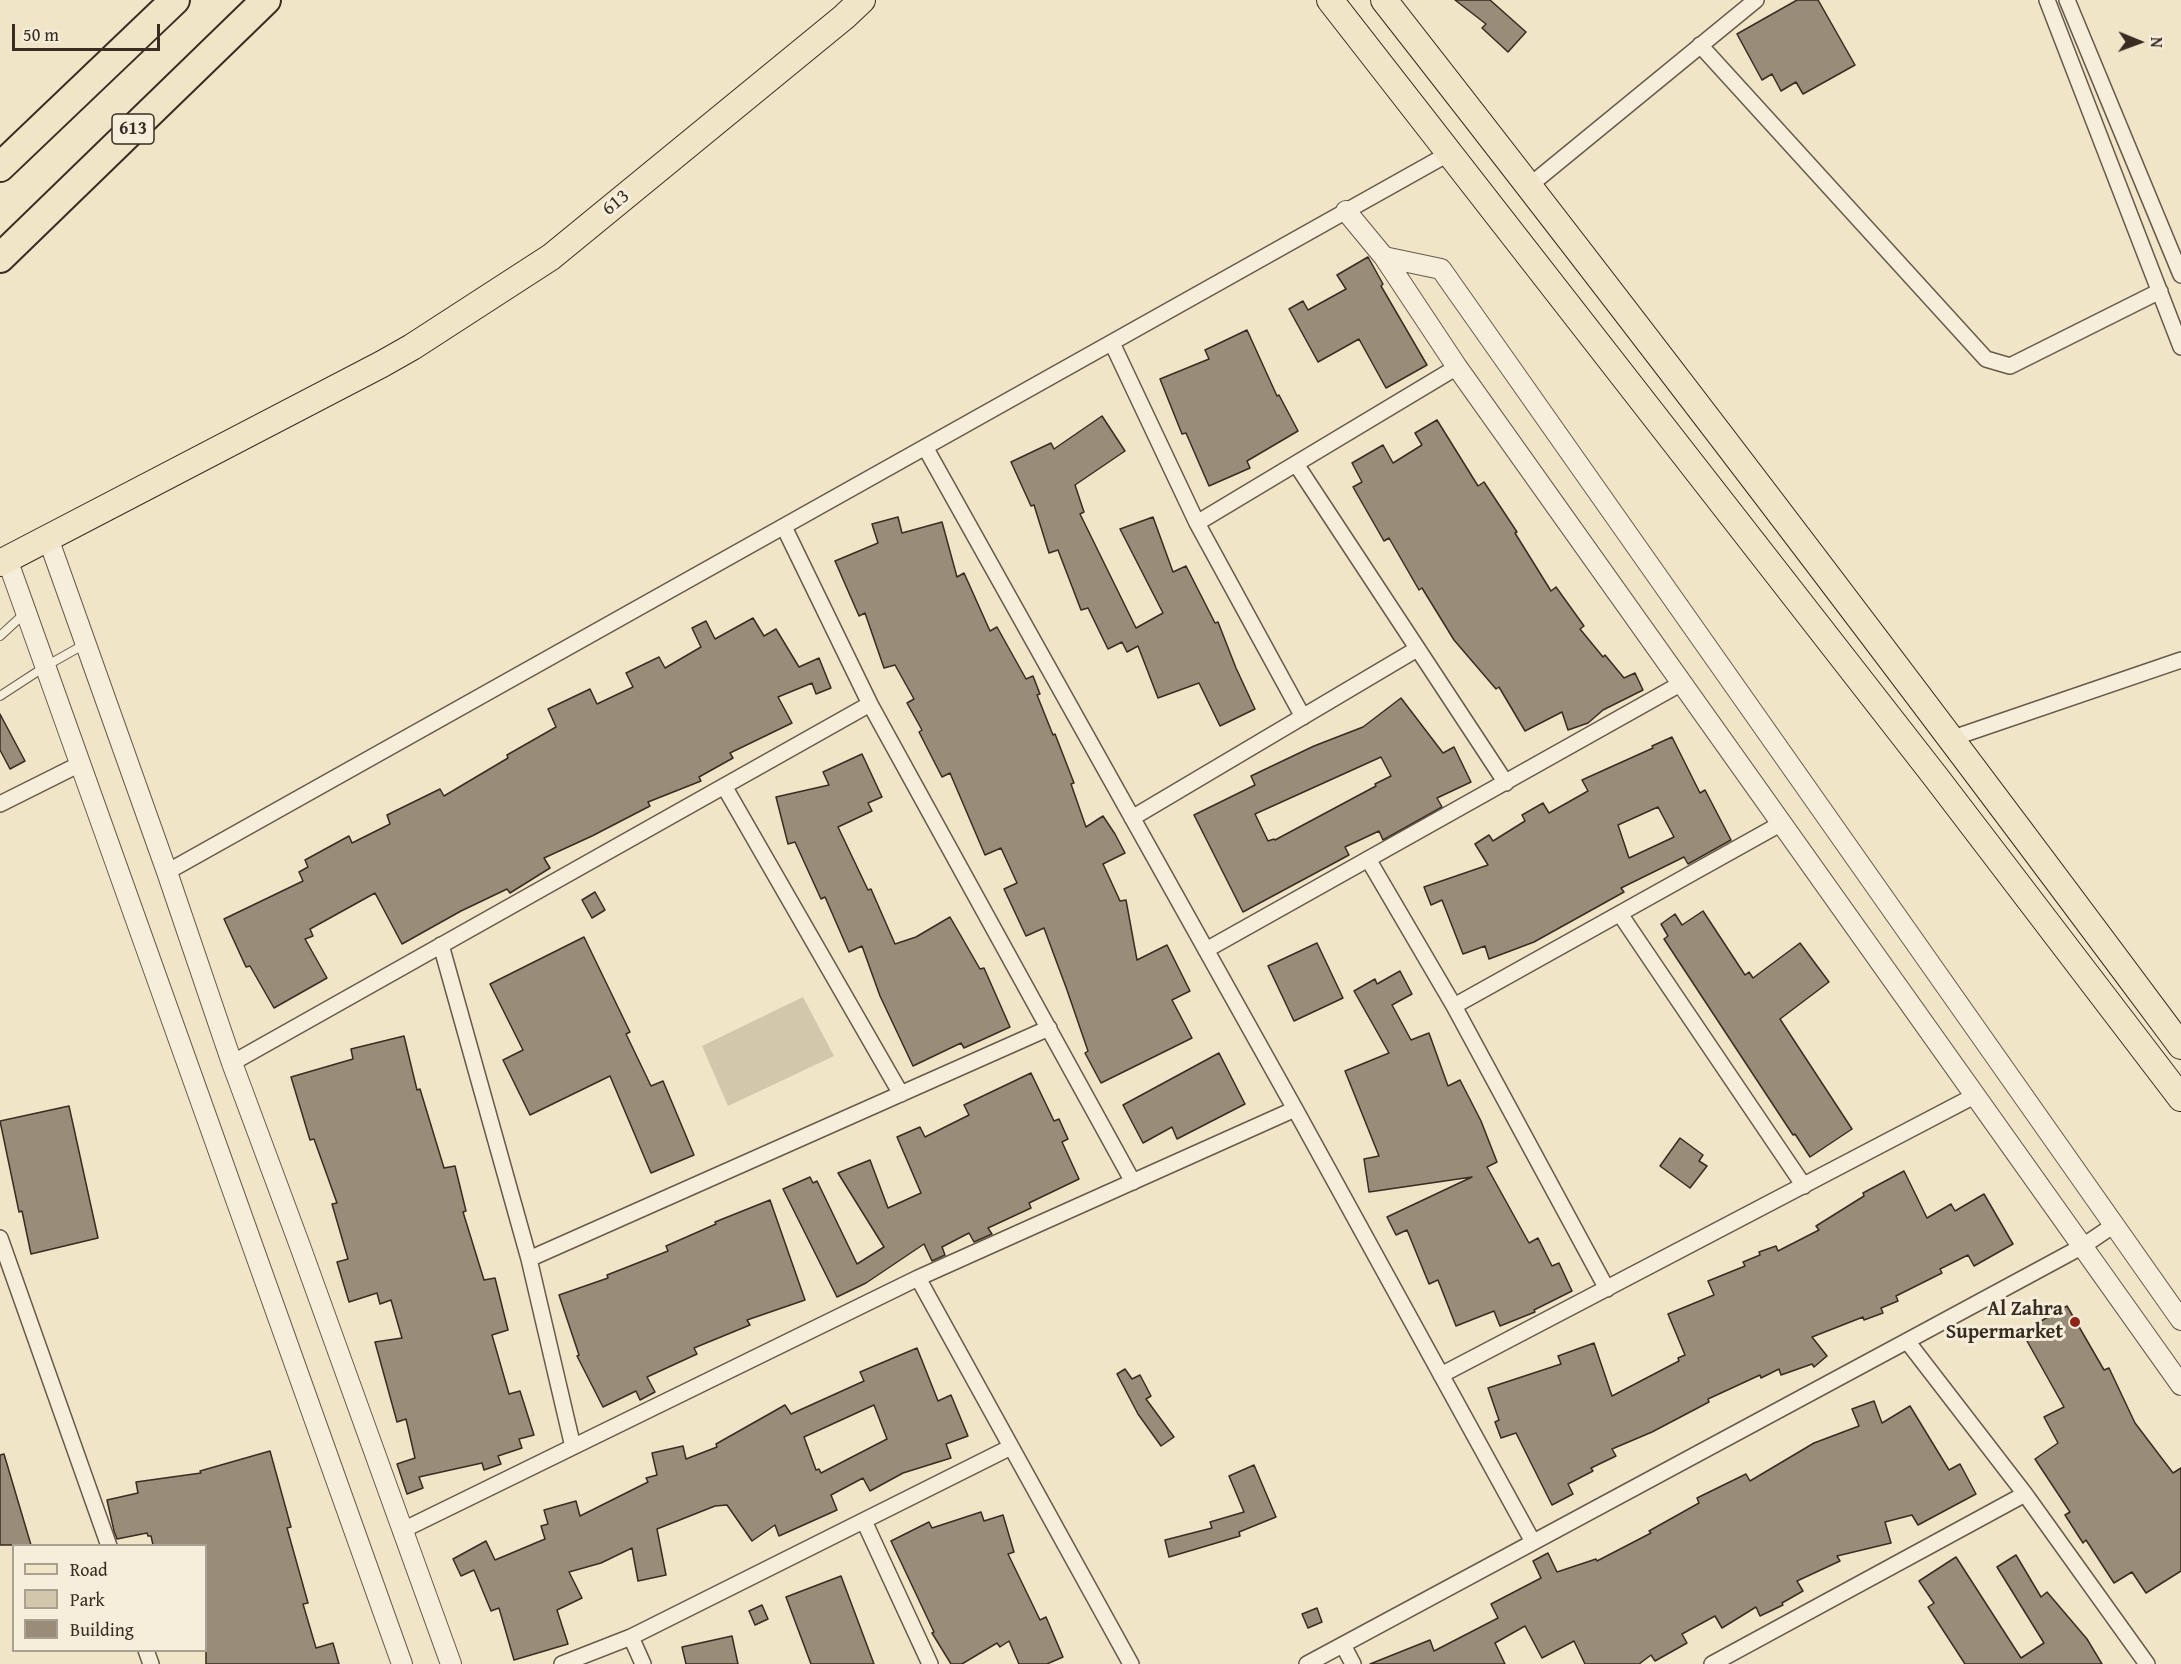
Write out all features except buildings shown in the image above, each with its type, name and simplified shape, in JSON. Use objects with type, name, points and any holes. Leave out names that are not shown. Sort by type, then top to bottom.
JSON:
[{"type":"highway","points":[[0,167],[176,0]]},
{"type":"highway","name":"613","points":[[0,258],[266,0]]},
{"type":"main road","name":"613","points":[[4,561],[382,364],[551,257],[862,0]]},
{"type":"main road","points":[[1330,0],[1928,767],[2181,1098]]},
{"type":"main road","points":[[1384,0],[1529,186],[2181,1046]]},
{"type":"street","points":[[1529,186],[1756,0]]},
{"type":"street","points":[[2048,0],[2181,346]]},
{"type":"street","points":[[2067,0],[2181,275]]},
{"type":"street","points":[[1700,45],[1986,359],[2010,366],[2160,291]]},
{"type":"street","points":[[167,872],[1449,154]]},
{"type":"street","points":[[1346,211],[1384,258],[1457,367],[2181,1385]]},
{"type":"street","points":[[1384,258],[1441,269],[2181,1320]]},
{"type":"street","points":[[1112,343],[1197,523],[1303,717]]},
{"type":"street","points":[[1197,523],[1457,367]]},
{"type":"street","points":[[925,447],[1533,1542]]},
{"type":"street","points":[[1296,464],[1506,783]]},
{"type":"street","points":[[783,526],[870,704],[1133,1182]]},
{"type":"street","points":[[48,538],[167,872],[231,1063],[300,1245],[401,1531],[451,1664]]},
{"type":"street","points":[[4,561],[46,666],[402,1664]]},
{"type":"street","points":[[1132,818],[1417,649]]},
{"type":"street","points":[[1950,740],[2181,660]]},
{"type":"street","points":[[1206,950],[1682,683]]},
{"type":"street","points":[[231,1063],[870,704]]},
{"type":"street","points":[[0,804],[80,764]]},
{"type":"street","points":[[724,786],[901,1094]]},
{"type":"street","points":[[1454,1006],[1782,823]]},
{"type":"street","points":[[1368,859],[1454,1006],[1607,1289]]},
{"type":"street","points":[[1620,914],[1804,1186]]},
{"type":"street","points":[[441,945],[529,1259],[573,1447]]},
{"type":"street","points":[[529,1259],[1049,1028]]},
{"type":"street","points":[[1441,1375],[1976,1095]]},
{"type":"street","points":[[401,1531],[918,1278],[1295,1110]]},
{"type":"street","points":[[1307,1664],[2083,1246],[2114,1225]]},
{"type":"street","points":[[0,1238],[109,1544]]},
{"type":"street","points":[[918,1278],[1131,1664]]},
{"type":"street","points":[[1907,1341],[2025,1494],[2147,1664]]},
{"type":"street","points":[[562,1664],[631,1637],[1011,1447]]},
{"type":"street","points":[[1712,1664],[2025,1494]]},
{"type":"street","points":[[864,1521],[930,1664]]},
{"type":"street","points":[[631,1637],[643,1664]]},
{"type":"street","points":[[1343,1645],[1353,1664]]},
{"type":"lane","points":[[0,636],[26,612]]},
{"type":"lane","points":[[0,696],[46,666],[86,644]]},
{"type":"green space","points":[[803,997],[834,1056],[728,1106],[702,1046]]},
{"type":"place","name":"Al Zahra Supermarket","points":[[2075,1322]]}]
